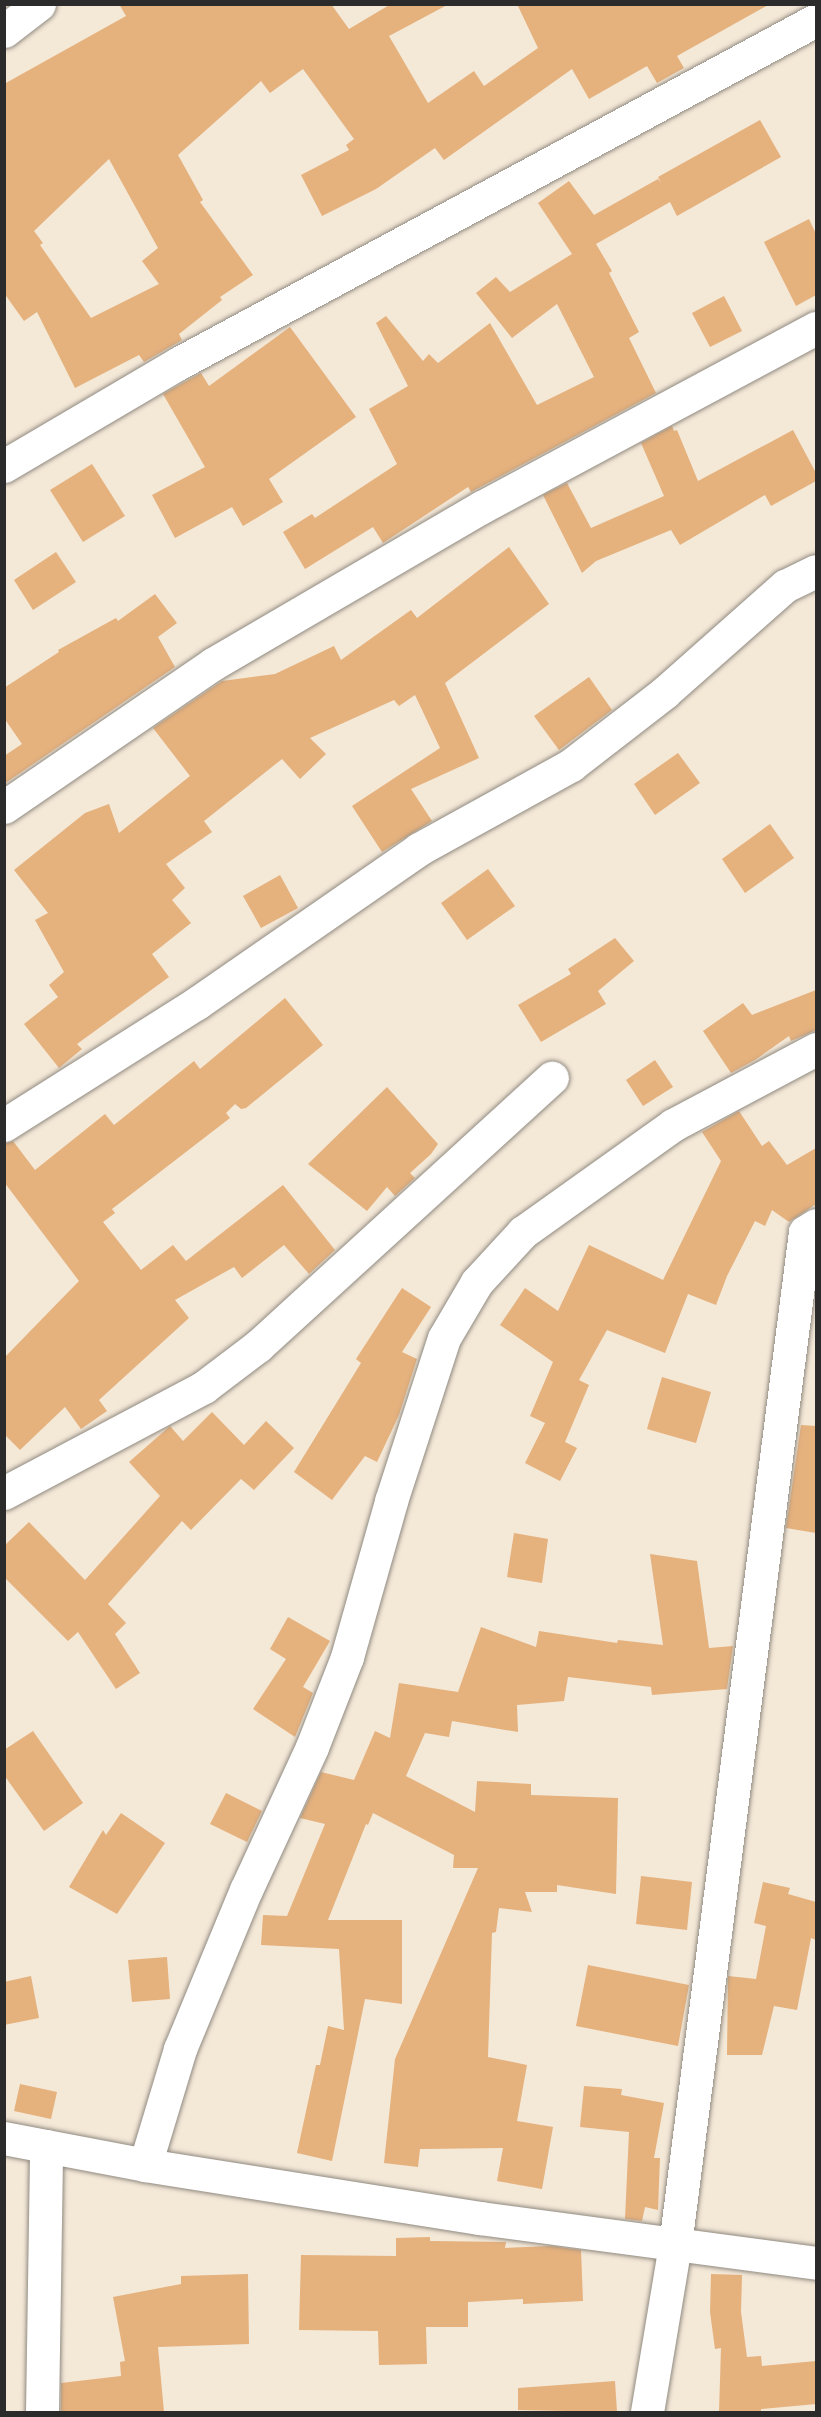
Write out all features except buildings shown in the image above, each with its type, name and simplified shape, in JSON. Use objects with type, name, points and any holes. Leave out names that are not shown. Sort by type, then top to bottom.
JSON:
[{"type":"street","points":[[4,31],[39,4]]},
{"type":"street","points":[[4,466],[179,363],[816,20]]},
{"type":"street","points":[[4,807],[213,664],[482,507],[816,328]]},
{"type":"street","points":[[4,1125],[197,1003],[419,849],[571,765],[664,693],[785,586],[816,571]]},
{"type":"street","points":[[145,2164],[189,2027],[246,1890],[312,1747],[343,1667],[391,1502],[444,1338],[477,1282],[523,1232],[673,1125],[816,1049]]},
{"type":"street","points":[[4,1493],[204,1387],[258,1346],[552,1078]]},
{"type":"street","points":[[647,2412],[675,2245],[805,1232],[816,1225]]},
{"type":"street","points":[[4,2138],[145,2164],[480,2218],[816,2263]]},
{"type":"street","points":[[42,2412],[46,2146]]}]
